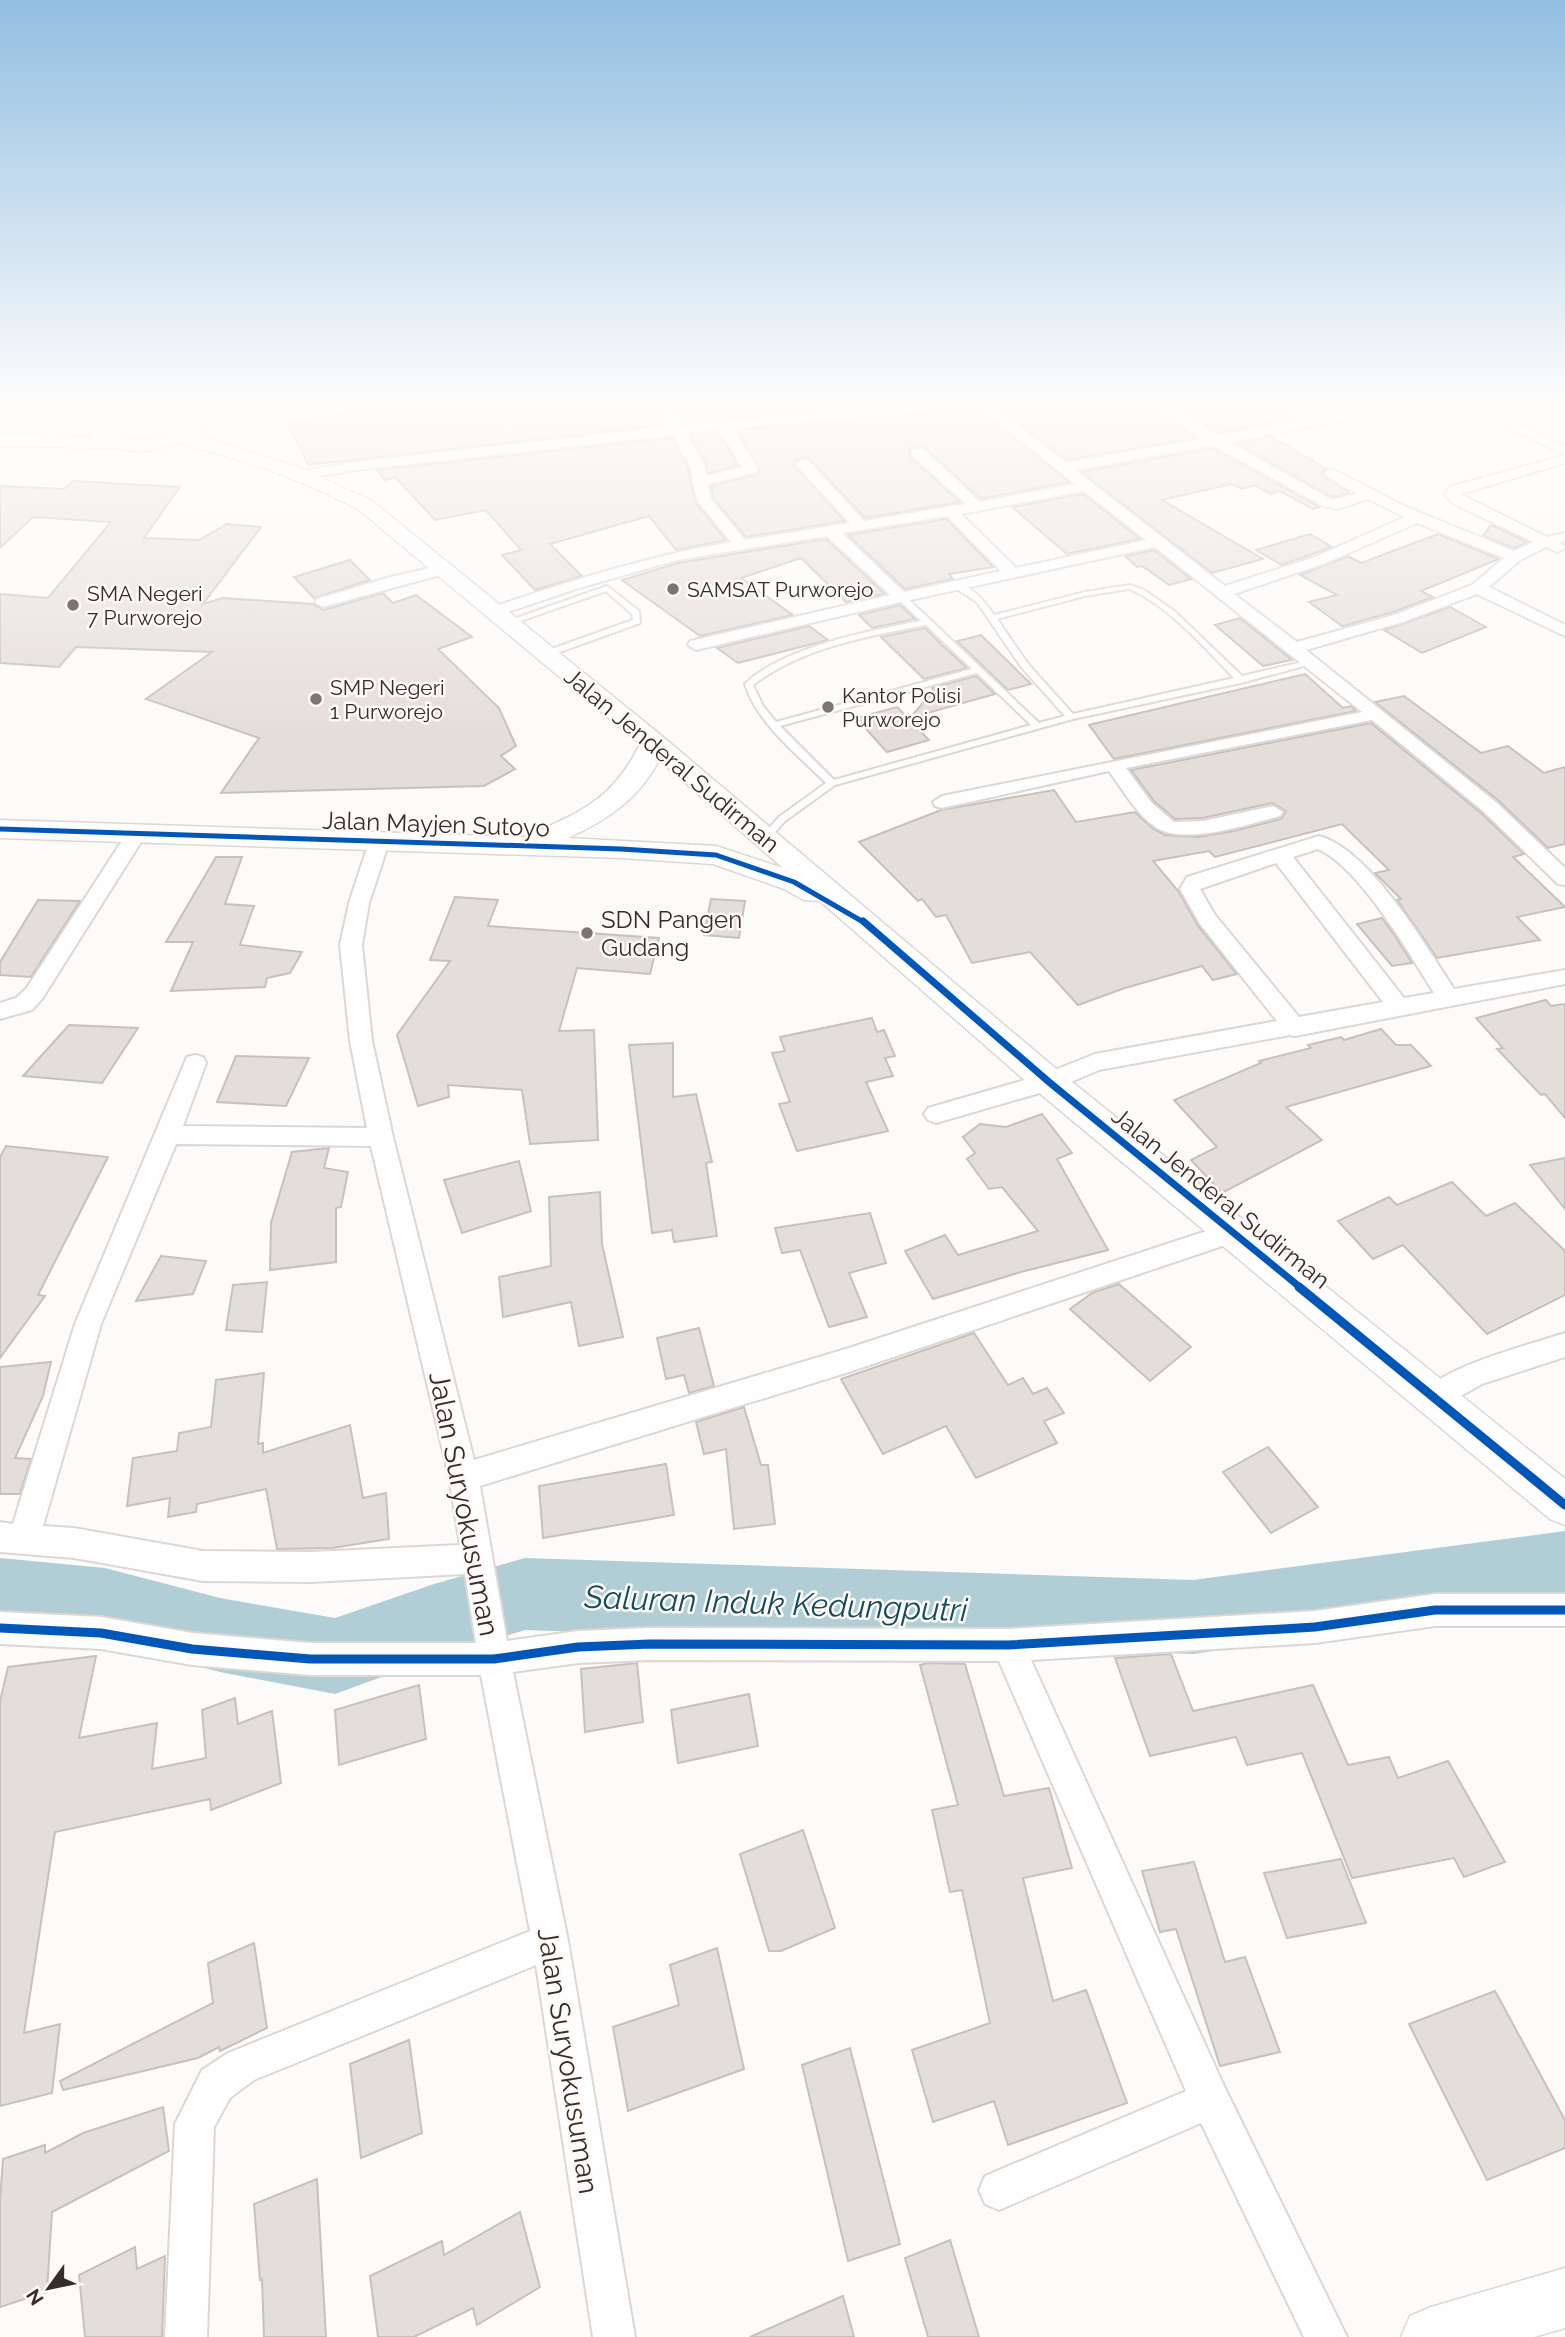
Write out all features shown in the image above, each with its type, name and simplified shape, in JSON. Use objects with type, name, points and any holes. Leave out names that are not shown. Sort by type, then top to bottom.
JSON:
[{"type":"main road","name":"Jalan Jenderal Sudirman","points":[[379,516],[654,743],[1049,1082],[1565,1505]]},
{"type":"main road","points":[[528,846],[586,820],[620,798],[642,771],[654,743]]},
{"type":"main road","name":"Jalan Mayjen Sutoyo","points":[[0,829],[528,846],[716,855],[794,882],[857,916]]},
{"type":"main road","points":[[1431,2337],[1539,2312]]},
{"type":"street","points":[[717,516],[741,545]]},
{"type":"street","points":[[852,516],[860,525]]},
{"type":"street","points":[[502,617],[636,566],[741,545],[917,516]]},
{"type":"street","points":[[955,516],[1012,573]]},
{"type":"street","points":[[1126,516],[1490,807],[1565,879]]},
{"type":"street","points":[[1411,516],[1515,557]]},
{"type":"street","points":[[1492,516],[1565,552]]},
{"type":"street","points":[[1222,592],[1346,552],[1415,518]]},
{"type":"street","points":[[830,530],[901,597]]},
{"type":"street","points":[[1294,648],[1400,618],[1478,588],[1515,557],[1547,541],[1565,537]]},
{"type":"street","points":[[696,645],[901,597],[1159,542]]},
{"type":"street","points":[[323,603],[393,581],[446,569]]},
{"type":"street","points":[[1478,588],[1565,631]]},
{"type":"street","points":[[942,802],[1376,714]]},
{"type":"street","points":[[1114,765],[1159,821],[1172,828],[1194,828],[1273,812]]},
{"type":"street","points":[[0,1011],[24,1004],[34,994],[136,834]]},
{"type":"street","name":"Jalan Suryokusuman","points":[[379,842],[359,903],[351,945],[361,1041],[381,1136],[464,1477],[492,1648],[550,1941],[614,2337]]},
{"type":"street","points":[[1295,1028],[1208,919],[1191,889],[1194,882],[1319,842],[1328,844],[1342,854],[1415,946],[1449,999]]},
{"type":"street","points":[[1280,854],[1401,1009]]},
{"type":"street","points":[[936,1114],[1049,1082],[1095,1062],[1401,1009],[1565,977]]},
{"type":"street","points":[[195,1063],[168,1135],[88,1324],[12,1537],[74,1543],[203,1566],[311,1567],[479,1574]]},
{"type":"street","points":[[168,1135],[381,1136]]},
{"type":"street","points":[[464,1477],[663,1420],[985,1318],[1231,1233]]},
{"type":"street","points":[[1434,1398],[1474,1375],[1565,1345]]},
{"type":"street","points":[[0,1628],[101,1633],[192,1649],[310,1659],[492,1648],[650,1644],[1008,1645],[1315,1627],[1435,1610],[1565,1610]]},
{"type":"street","points":[[1008,1645],[1210,2100],[1326,2337]]},
{"type":"street","points":[[186,2337],[195,2124],[216,2084],[241,2066],[550,1941]]},
{"type":"street","points":[[999,2190],[1210,2100]]},
{"type":"lane","points":[[957,585],[980,600],[1025,666],[1071,717]]},
{"type":"lane","points":[[993,618],[1128,587],[1150,598],[1208,646],[1241,680]]},
{"type":"lane","points":[[502,617],[607,588],[636,613],[637,621],[546,654]]},
{"type":"lane","points":[[901,597],[1037,726]]},
{"type":"lane","points":[[832,783],[775,725],[750,692],[749,684],[760,674],[782,662],[895,628],[927,622]]},
{"type":"lane","points":[[765,838],[782,819],[832,783],[1071,717],[1311,663]]},
{"type":"lane","points":[[775,725],[979,670]]},
{"type":"building","points":[[0,516],[159,516],[144,538],[199,540],[227,524],[261,527],[203,604],[223,598],[313,604],[324,610],[383,593],[393,603],[416,595],[472,637],[438,649],[499,708],[516,746],[501,756],[515,769],[484,786],[221,793],[259,738],[146,699],[212,652],[76,647],[59,667],[0,663],[0,594],[48,598],[111,522],[33,517],[0,548]]},
{"type":"building","points":[[431,516],[455,516],[435,520]]},
{"type":"building","points":[[491,516],[649,516],[550,544],[582,576],[535,590],[502,555],[521,550]]},
{"type":"building","points":[[649,516],[706,516],[726,540],[676,550]]},
{"type":"building","points":[[728,516],[841,516],[845,521],[746,537]]},
{"type":"building","points":[[1023,516],[1111,516],[1140,539],[1067,554]]},
{"type":"building","points":[[1138,516],[1189,516],[1263,559],[1212,573]]},
{"type":"building","points":[[946,519],[993,567],[949,574],[953,579],[905,589],[848,535]]},
{"type":"building","points":[[1491,525],[1528,542],[1514,548],[1483,536]]},
{"type":"building","points":[[1310,534],[1332,547],[1282,565],[1256,550]]},
{"type":"building","points":[[1438,534],[1499,559],[1421,591],[1433,597],[1347,625],[1342,626],[1309,602],[1337,595],[1300,575],[1348,556],[1361,563]]},
{"type":"building","points":[[826,539],[885,594],[846,602],[801,558],[741,578],[793,615],[700,636],[622,580],[678,563]]},
{"type":"building","points":[[1154,550],[1191,579],[1169,585],[1142,566],[1137,567],[1125,556]]},
{"type":"building","points":[[350,560],[370,580],[314,598],[294,577]]},
{"type":"building","points":[[900,605],[915,619],[872,628],[859,615]]},
{"type":"building","points":[[1450,607],[1486,627],[1422,653],[1384,630]]},
{"type":"building","points":[[1240,618],[1292,660],[1263,666],[1215,625]]},
{"type":"building","points":[[809,626],[828,640],[738,663],[717,648]]},
{"type":"building","points":[[925,628],[967,668],[924,679],[881,637]]},
{"type":"building","points":[[981,635],[1031,684],[1008,690],[957,641]]},
{"type":"building","points":[[1305,674],[1343,708],[1351,706],[1356,711],[1114,759],[1089,725]]},
{"type":"building","points":[[976,676],[995,694],[910,718],[934,690],[932,688]]},
{"type":"building","points":[[1404,696],[1481,753],[1508,746],[1544,773],[1565,767],[1565,844],[1548,848],[1499,801],[1375,702]]},
{"type":"building","points":[[897,707],[929,740],[887,752],[856,718]]},
{"type":"building","points":[[1371,723],[1481,813],[1524,854],[1513,857],[1565,907],[1517,917],[1540,940],[1437,958],[1397,900],[1401,899],[1375,873],[1389,870],[1342,824],[1215,857],[1209,851],[1153,861],[1179,892],[1198,926],[1237,974],[1213,980],[1202,966],[1125,988],[1078,1005],[1030,952],[972,963],[946,915],[936,917],[922,899],[918,901],[859,842],[941,810],[1054,790],[1076,822],[1135,812],[1152,828],[1165,835],[1198,837],[1234,831],[1281,819],[1286,811],[1272,803],[1203,818],[1175,819],[1154,801],[1131,770]]},
{"type":"building","points":[[216,857],[242,857],[225,904],[254,906],[240,945],[302,952],[290,973],[267,978],[265,987],[171,991],[193,942],[166,942]]},
{"type":"building","points":[[455,897],[498,900],[488,926],[659,938],[650,974],[577,968],[559,1031],[594,1030],[598,1140],[530,1144],[522,1090],[448,1085],[449,1097],[418,1106],[397,1035],[450,961],[430,960]]},
{"type":"building","points":[[711,899],[745,901],[739,938],[704,935]]},
{"type":"building","points":[[38,900],[80,901],[31,977],[0,975],[0,962]]},
{"type":"building","points":[[1382,918],[1412,963],[1392,966],[1357,924]]},
{"type":"building","points":[[1546,1000],[1551,1006],[1565,1004],[1565,1118],[1545,1094],[1541,1095],[1497,1049],[1503,1048],[1476,1018]]},
{"type":"building","points":[[872,1018],[877,1032],[884,1030],[895,1056],[885,1058],[893,1076],[866,1082],[888,1131],[797,1151],[779,1104],[790,1102],[772,1053],[785,1051],[780,1037]]},
{"type":"building","points":[[69,1025],[138,1028],[102,1083],[23,1076]]},
{"type":"building","points":[[1381,1029],[1396,1045],[1411,1045],[1431,1066],[1286,1107],[1322,1140],[1222,1193],[1191,1160],[1217,1147],[1174,1100],[1261,1063],[1259,1061],[1311,1048],[1308,1045],[1341,1037],[1344,1040]]},
{"type":"building","points":[[673,1043],[673,1097],[696,1094],[712,1162],[706,1163],[717,1236],[674,1242],[672,1230],[652,1233],[629,1045]]},
{"type":"building","points":[[236,1056],[309,1058],[286,1106],[217,1102]]},
{"type":"building","points":[[1042,1114],[1072,1153],[1057,1159],[1108,1250],[1021,1272],[933,1299],[905,1251],[945,1235],[958,1255],[1038,1231],[1002,1187],[989,1189],[967,1159],[975,1153],[963,1137],[980,1124],[1006,1127]]},
{"type":"building","points":[[6,1146],[108,1157],[38,1295],[45,1296],[0,1358],[0,1157]]},
{"type":"building","points":[[329,1148],[324,1168],[348,1172],[341,1207],[336,1208],[336,1262],[270,1270],[271,1223],[292,1152]]},
{"type":"building","points":[[1565,1158],[1565,1209],[1530,1165]]},
{"type":"building","points":[[519,1161],[531,1211],[462,1233],[444,1180]]},
{"type":"building","points":[[1452,1182],[1486,1216],[1515,1203],[1565,1251],[1565,1295],[1487,1334],[1403,1245],[1373,1259],[1338,1221],[1389,1197],[1397,1205]]},
{"type":"building","points":[[600,1192],[602,1244],[623,1337],[579,1346],[571,1302],[503,1317],[499,1277],[551,1266],[549,1197]]},
{"type":"building","points":[[870,1213],[886,1263],[849,1273],[867,1317],[829,1327],[800,1250],[782,1253],[775,1228]]},
{"type":"building","points":[[161,1256],[206,1261],[193,1294],[136,1301]]},
{"type":"building","points":[[267,1282],[262,1332],[226,1330],[233,1285]]},
{"type":"building","points":[[1119,1284],[1191,1347],[1150,1381],[1070,1309],[1092,1293]]},
{"type":"building","points":[[699,1328],[714,1386],[689,1393],[684,1375],[666,1379],[657,1338]]},
{"type":"building","points":[[974,1333],[1008,1385],[1023,1378],[1033,1394],[1047,1388],[1064,1413],[1044,1421],[1057,1443],[976,1478],[946,1426],[883,1454],[841,1379]]},
{"type":"building","points":[[51,1362],[43,1396],[15,1458],[31,1459],[20,1494],[0,1494],[0,1367]]},
{"type":"building","points":[[264,1373],[258,1444],[263,1443],[263,1453],[350,1425],[363,1498],[386,1493],[389,1539],[332,1548],[277,1549],[266,1489],[197,1504],[196,1512],[168,1517],[170,1498],[127,1506],[133,1458],[177,1451],[179,1433],[211,1427],[216,1380]]},
{"type":"building","points":[[744,1407],[761,1465],[768,1465],[775,1524],[734,1529],[726,1449],[704,1454],[696,1422]]},
{"type":"building","points":[[1268,1447],[1318,1507],[1271,1533],[1223,1472]]},
{"type":"building","points":[[666,1464],[674,1515],[543,1538],[539,1486]]},
{"type":"building","points":[[1171,1654],[1193,1711],[1313,1685],[1348,1765],[1389,1757],[1398,1778],[1448,1761],[1505,1862],[1464,1877],[1454,1858],[1352,1878],[1302,1753],[1247,1765],[1236,1737],[1150,1756],[1115,1658]]},
{"type":"building","points":[[96,1656],[79,1738],[157,1723],[152,1769],[206,1758],[202,1710],[235,1698],[238,1724],[272,1711],[281,1783],[211,1810],[210,1799],[55,1832],[24,2033],[60,2024],[52,2093],[0,2106],[0,1701],[8,1667]]},
{"type":"building","points":[[637,1663],[643,1722],[585,1732],[581,1669]]},
{"type":"building","points":[[965,1664],[1004,1796],[1049,1788],[1072,1868],[1023,1878],[1053,2001],[1086,1990],[1127,2103],[1008,2145],[994,2101],[933,2122],[912,2050],[990,2023],[962,1890],[950,1892],[932,1810],[958,1805],[920,1665]]},
{"type":"building","points":[[419,1685],[426,1739],[339,1765],[335,1710]]},
{"type":"building","points":[[749,1694],[758,1746],[678,1763],[671,1710]]},
{"type":"building","points":[[803,1830],[835,1928],[781,1951],[769,1951],[740,1854]]},
{"type":"building","points":[[1341,1859],[1366,1923],[1287,1938],[1264,1873]]},
{"type":"building","points":[[1194,1862],[1225,1962],[1245,1957],[1280,2052],[1220,2066],[1176,1929],[1160,1932],[1142,1871]]},
{"type":"building","points":[[254,1943],[267,2028],[220,2051],[219,2047],[198,2058],[63,2090],[60,2081],[213,2003],[208,1963]]},
{"type":"building","points":[[717,1948],[744,2069],[628,2111],[613,2027],[679,2005],[670,1965]]},
{"type":"building","points":[[1495,1991],[1565,2120],[1565,2148],[1487,2180],[1409,2024]]},
{"type":"building","points":[[409,2040],[422,2133],[361,2158],[350,2064]]},
{"type":"building","points":[[850,2048],[900,2244],[848,2261],[802,2065]]},
{"type":"building","points":[[163,2107],[169,2151],[52,2212],[47,2292],[0,2307],[0,2200],[3,2159],[45,2145],[45,2153],[83,2133]]},
{"type":"building","points":[[317,2179],[326,2337],[264,2337],[262,2279],[260,2280],[254,2204]]},
{"type":"building","points":[[520,2212],[540,2287],[477,2325],[473,2308],[414,2337],[378,2337],[370,2276],[442,2241],[444,2255]]},
{"type":"building","points":[[950,2240],[979,2337],[928,2337],[905,2258]]},
{"type":"building","points":[[135,2247],[137,2269],[165,2256],[162,2337],[85,2337],[79,2275]]},
{"type":"building","points":[[843,2296],[854,2337],[750,2337]]},
{"type":"waterway","name":"Saluran Induk Kedungputri","points":[[0,1594],[105,1605],[220,1635],[335,1656],[434,1621],[525,1594],[1193,1617],[1565,1566]]},
{"type":"cycle path","points":[[0,829],[621,849],[716,855],[794,882],[857,916],[1049,1082],[1565,1505]]},
{"type":"cycle path","points":[[0,1628],[101,1633],[192,1649],[310,1659],[494,1659],[578,1647],[650,1644],[1008,1645],[1315,1627],[1435,1610],[1565,1610]]},
{"type":"place","name":"SAMSAT Purworejo","points":[[673,589]]},
{"type":"place","name":"SMA Negeri 7 Purworejo","points":[[73,605]]},
{"type":"place","name":"SMP Negeri 1 Purworejo","points":[[316,699]]},
{"type":"place","name":"Kantor Polisi Purworejo","points":[[828,707]]},
{"type":"place","name":"SDN Pangen Gudang","points":[[587,933]]}]
